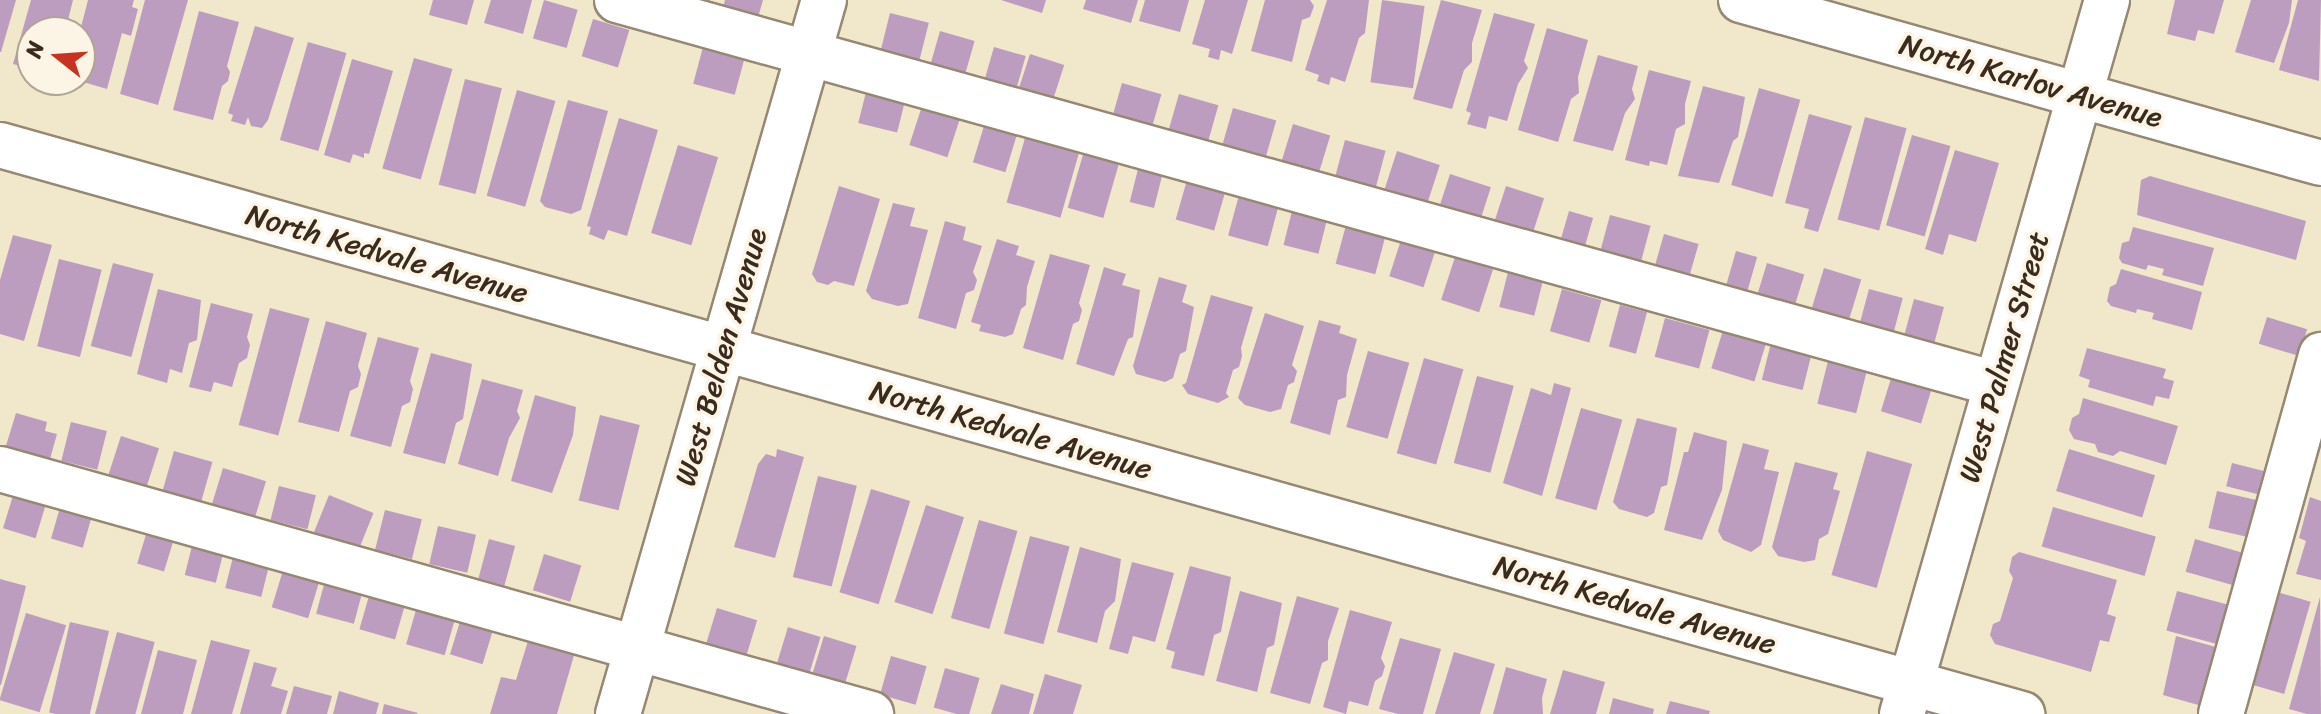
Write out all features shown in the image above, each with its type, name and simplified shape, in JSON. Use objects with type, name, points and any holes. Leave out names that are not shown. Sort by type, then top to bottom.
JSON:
[{"type":"street","points":[[617,0],[1996,384]]},
{"type":"street","name":"West Belden Avenue","points":[[618,714],[824,0]]},
{"type":"street","name":"North Karlov Avenue","points":[[1741,0],[2321,163]]},
{"type":"street","name":"West Palmer Street","points":[[1906,698],[2107,0]]},
{"type":"street","name":"North Kedvale Avenue","points":[[0,145],[724,349],[1906,698],[2022,714]]},
{"type":"street","points":[[2221,714],[2304,480],[2321,355]]},
{"type":"street","points":[[0,469],[871,714]]},
{"type":"building","points":[[0,0],[16,0],[1,52],[0,52]]},
{"type":"building","points":[[31,0],[73,0],[69,16],[26,16]]},
{"type":"building","points":[[88,0],[134,0],[132,7],[138,9],[131,36],[122,33],[107,89],[96,86],[96,16],[84,16]]},
{"type":"building","points":[[145,0],[188,0],[158,105],[120,94]]},
{"type":"building","points":[[433,0],[474,0],[467,25],[429,15]]},
{"type":"building","points":[[491,0],[532,0],[523,34],[484,23]]},
{"type":"building","points":[[544,0],[578,10],[567,48],[533,38]]},
{"type":"building","points":[[725,0],[763,0],[757,21],[722,11]]},
{"type":"building","points":[[1001,0],[1046,0],[1042,13]]},
{"type":"building","points":[[1086,0],[1138,0],[1131,23],[1083,9]]},
{"type":"building","points":[[1145,0],[1189,0],[1180,32],[1139,21]]},
{"type":"building","points":[[1205,0],[1248,0],[1232,54],[1221,50],[1219,60],[1208,57],[1210,49],[1192,44]]},
{"type":"building","points":[[1265,0],[1310,0],[1314,6],[1310,17],[1302,20],[1292,62],[1251,51]]},
{"type":"building","points":[[1327,0],[1369,0],[1365,33],[1359,38],[1345,82],[1331,77],[1329,85],[1317,81],[1319,75],[1305,70]]},
{"type":"building","points":[[1382,0],[1425,6],[1413,88],[1370,82]]},
{"type":"building","points":[[1441,0],[1482,10],[1472,43],[1472,62],[1464,70],[1452,109],[1413,99]]},
{"type":"building","points":[[2175,0],[2224,0],[2214,34],[2198,30],[2195,41],[2167,34]]},
{"type":"building","points":[[2251,0],[2292,0],[2289,23],[2274,63],[2235,52]]},
{"type":"building","points":[[2298,0],[2321,0],[2319,81],[2279,70]]},
{"type":"building","points":[[199,11],[239,22],[227,66],[230,72],[228,81],[222,86],[213,120],[173,110]]},
{"type":"building","points":[[890,13],[929,23],[919,61],[881,51]]},
{"type":"building","points":[[1494,13],[1535,24],[1524,61],[1528,68],[1518,84],[1507,121],[1489,116],[1486,129],[1467,124],[1471,113],[1466,111]]},
{"type":"building","points":[[593,19],[629,30],[618,67],[582,56]]},
{"type":"building","points":[[255,26],[294,38],[268,120],[262,128],[251,126],[248,117],[245,125],[231,121],[233,115],[228,113]]},
{"type":"building","points":[[1547,28],[1588,40],[1578,77],[1579,93],[1571,99],[1558,142],[1518,130]]},
{"type":"building","points":[[940,31],[975,41],[964,78],[929,68]]},
{"type":"building","points":[[308,42],[346,53],[318,151],[280,140]]},
{"type":"building","points":[[703,47],[745,58],[735,95],[693,84]]},
{"type":"building","points":[[994,47],[1026,56],[1016,92],[984,83]]},
{"type":"building","points":[[1030,54],[1064,65],[1051,105],[1017,94]]},
{"type":"building","points":[[1598,55],[1638,66],[1632,89],[1635,99],[1625,113],[1613,151],[1573,141]]},
{"type":"building","points":[[414,58],[452,69],[421,180],[382,169]]},
{"type":"building","points":[[352,59],[393,71],[369,154],[364,153],[364,158],[353,154],[350,163],[324,155]]},
{"type":"building","points":[[1649,70],[1691,81],[1685,104],[1685,124],[1676,129],[1667,165],[1650,161],[1649,166],[1625,160]]},
{"type":"building","points":[[465,79],[502,88],[476,194],[439,185]]},
{"type":"building","points":[[1122,83],[1161,94],[1151,132],[1111,120]]},
{"type":"building","points":[[1703,86],[1745,97],[1738,137],[1733,141],[1719,183],[1678,176]]},
{"type":"building","points":[[867,88],[906,98],[897,133],[858,123]]},
{"type":"building","points":[[1759,88],[1800,100],[1772,197],[1731,185]]},
{"type":"building","points":[[517,90],[555,101],[525,207],[487,196]]},
{"type":"building","points":[[1179,94],[1218,105],[1207,146],[1167,134]]},
{"type":"building","points":[[568,100],[608,111],[581,210],[571,214],[545,207],[540,201]]},
{"type":"building","points":[[922,106],[960,118],[947,157],[909,145]]},
{"type":"building","points":[[1233,108],[1276,120],[1264,162],[1221,149]]},
{"type":"building","points":[[1809,114],[1852,126],[1818,232],[1804,228],[1809,209],[1785,203]]},
{"type":"building","points":[[1865,117],[1907,128],[1879,231],[1838,219]]},
{"type":"building","points":[[619,118],[658,130],[627,236],[608,230],[604,240],[589,234],[591,227],[587,226]]},
{"type":"building","points":[[1293,124],[1330,135],[1318,177],[1280,165]]},
{"type":"building","points":[[984,126],[1017,136],[1005,172],[973,162]]},
{"type":"building","points":[[1912,135],[1950,146],[1925,236],[1886,225]]},
{"type":"building","points":[[1025,138],[1079,153],[1060,218],[1007,202]]},
{"type":"building","points":[[1345,140],[1386,151],[1374,192],[1334,182]]},
{"type":"building","points":[[678,145],[718,157],[691,245],[651,233]]},
{"type":"building","points":[[1955,150],[1999,163],[1976,242],[1949,234],[1943,255],[1925,249]]},
{"type":"building","points":[[1084,151],[1120,161],[1103,218],[1068,208]]},
{"type":"building","points":[[1397,151],[1440,165],[1426,208],[1383,194]]},
{"type":"building","points":[[1138,169],[1162,175],[1154,208],[1130,202]]},
{"type":"building","points":[[1450,174],[1491,187],[1479,225],[1438,212]]},
{"type":"building","points":[[2150,176],[2306,221],[2296,260],[2137,215],[2141,180]]},
{"type":"building","points":[[1187,180],[1225,191],[1214,230],[1176,219]]},
{"type":"building","points":[[839,186],[880,199],[854,286],[834,281],[828,285],[817,282],[812,274]]},
{"type":"building","points":[[1506,186],[1544,198],[1530,240],[1492,228]]},
{"type":"building","points":[[1239,195],[1279,206],[1268,246],[1228,236]]},
{"type":"building","points":[[893,203],[915,208],[910,226],[928,230],[908,304],[898,306],[872,299],[866,291]]},
{"type":"building","points":[[1292,211],[1327,220],[1318,254],[1284,245]]},
{"type":"building","points":[[1569,211],[1593,218],[1583,252],[1559,246]]},
{"type":"building","points":[[1610,215],[1651,226],[1639,268],[1599,258]]},
{"type":"building","points":[[945,221],[966,227],[963,240],[982,246],[973,272],[977,280],[974,290],[966,293],[956,329],[918,318]]},
{"type":"building","points":[[1346,225],[1386,236],[1375,274],[1336,264]]},
{"type":"building","points":[[2133,227],[2214,248],[2203,286],[2162,275],[2164,269],[2148,265],[2146,270],[2122,263],[2119,258],[2122,243],[2129,241]]},
{"type":"building","points":[[1664,234],[1699,244],[1688,282],[1653,272]]},
{"type":"building","points":[[13,235],[52,245],[24,341],[0,334],[0,280]]},
{"type":"building","points":[[997,239],[1019,246],[1016,255],[1035,261],[1027,287],[1026,305],[1021,309],[1013,334],[1005,337],[979,331],[981,325],[971,322]]},
{"type":"building","points":[[1401,240],[1435,251],[1423,287],[1389,276]]},
{"type":"building","points":[[1736,251],[1757,257],[1746,296],[1725,289]]},
{"type":"building","points":[[1050,254],[1090,265],[1079,303],[1082,310],[1079,321],[1073,324],[1063,360],[1023,348]]},
{"type":"building","points":[[1455,257],[1493,269],[1479,312],[1441,300]]},
{"type":"building","points":[[59,259],[102,270],[80,357],[37,346]]},
{"type":"building","points":[[113,263],[154,274],[131,357],[91,346]]},
{"type":"building","points":[[1767,263],[1804,274],[1793,313],[1755,301]]},
{"type":"building","points":[[1104,267],[1126,274],[1122,285],[1140,290],[1133,337],[1128,339],[1114,376],[1076,364]]},
{"type":"building","points":[[1824,268],[1861,279],[1847,325],[1810,314]]},
{"type":"building","points":[[2121,269],[2202,292],[2192,330],[2152,319],[2154,313],[2137,309],[2136,313],[2111,306],[2107,301],[2110,287],[2116,284]]},
{"type":"building","points":[[1508,272],[1543,281],[1534,316],[1499,307]]},
{"type":"building","points":[[1159,277],[1187,285],[1182,302],[1194,307],[1186,351],[1180,354],[1173,378],[1165,382],[1136,374],[1133,366]]},
{"type":"building","points":[[158,289],[201,300],[197,340],[189,343],[182,373],[170,369],[167,383],[137,374]]},
{"type":"building","points":[[1562,289],[1601,300],[1589,343],[1550,331]]},
{"type":"building","points":[[1869,289],[1903,298],[1892,339],[1858,330]]},
{"type":"building","points":[[1211,295],[1253,307],[1239,367],[1233,370],[1226,393],[1229,397],[1218,403],[1188,394],[1182,385],[1186,383]]},
{"type":"building","points":[[1914,299],[1944,307],[1933,348],[1903,340]]},
{"type":"building","points":[[211,303],[253,314],[247,337],[250,345],[247,358],[239,363],[232,387],[214,382],[211,392],[189,387]]},
{"type":"building","points":[[1620,305],[1647,312],[1636,354],[1609,347]]},
{"type":"building","points":[[270,308],[310,319],[278,435],[239,425]]},
{"type":"building","points":[[1265,313],[1304,326],[1292,365],[1297,371],[1294,382],[1288,385],[1281,409],[1270,412],[1245,405],[1238,398]]},
{"type":"building","points":[[2267,317],[2307,329],[2299,356],[2259,344]]},
{"type":"building","points":[[1665,318],[1709,330],[1699,369],[1655,357]]},
{"type":"building","points":[[1319,320],[1341,326],[1339,333],[1357,339],[1347,375],[1346,397],[1338,400],[1330,435],[1290,423]]},
{"type":"building","points":[[326,321],[367,333],[358,366],[361,374],[358,387],[350,391],[339,432],[298,422]]},
{"type":"building","points":[[1723,330],[1766,343],[1754,381],[1711,368]]},
{"type":"building","points":[[378,337],[419,348],[410,381],[413,389],[410,402],[402,406],[391,447],[350,436]]},
{"type":"building","points":[[1771,343],[1812,353],[1803,390],[1762,380]]},
{"type":"building","points":[[2087,348],[2166,369],[2163,378],[2174,381],[2169,399],[2156,396],[2153,406],[2088,387],[2090,380],[2079,376]]},
{"type":"building","points":[[1368,351],[1409,363],[1388,439],[1346,427]]},
{"type":"building","points":[[431,353],[472,364],[463,419],[456,423],[445,464],[403,453]]},
{"type":"building","points":[[1424,358],[1463,369],[1436,464],[1397,453]]},
{"type":"building","points":[[1828,361],[1867,371],[1856,413],[1817,404]]},
{"type":"building","points":[[1892,375],[1932,387],[1921,424],[1881,411]]},
{"type":"building","points":[[1477,376],[1514,386],[1490,473],[1454,463]]},
{"type":"building","points":[[482,379],[523,390],[517,411],[520,418],[509,438],[498,476],[458,464]]},
{"type":"building","points":[[1554,383],[1571,388],[1542,496],[1503,483],[1531,388],[1551,395]]},
{"type":"building","points":[[535,395],[576,407],[573,435],[552,493],[511,481]]},
{"type":"building","points":[[2083,398],[2178,426],[2166,465],[2120,451],[2113,456],[2098,452],[2095,444],[2074,439],[2069,430],[2072,418],[2079,414]]},
{"type":"building","points":[[1581,408],[1622,420],[1596,510],[1555,498]]},
{"type":"building","points":[[16,413],[47,422],[45,431],[57,434],[50,459],[5,449]]},
{"type":"building","points":[[600,415],[640,425],[618,510],[579,500]]},
{"type":"building","points":[[1637,418],[1677,428],[1667,485],[1661,487],[1654,513],[1647,517],[1619,509],[1613,502]]},
{"type":"building","points":[[71,422],[107,431],[97,470],[61,461]]},
{"type":"building","points":[[1694,432],[1727,441],[1722,490],[1702,540],[1664,530],[1684,452],[1688,452]]},
{"type":"building","points":[[121,436],[159,448],[146,489],[108,477]]},
{"type":"building","points":[[1743,443],[1769,450],[1764,469],[1779,472],[1761,545],[1751,552],[1723,540],[1718,531]]},
{"type":"building","points":[[777,449],[804,457],[775,558],[734,547],[758,464],[766,454],[776,457]]},
{"type":"building","points":[[2069,449],[2155,475],[2142,517],[2056,491]]},
{"type":"building","points":[[174,451],[212,462],[201,502],[162,491]]},
{"type":"building","points":[[1867,451],[1912,464],[1877,588],[1831,575]]},
{"type":"building","points":[[1795,462],[1838,473],[1833,489],[1840,491],[1828,534],[1819,539],[1815,560],[1804,562],[1778,556],[1772,547]]},
{"type":"building","points":[[2232,463],[2271,473],[2265,496],[2226,486]]},
{"type":"building","points":[[223,468],[266,481],[255,518],[212,505]]},
{"type":"building","points":[[818,476],[857,486],[832,587],[793,577]]},
{"type":"building","points":[[279,486],[316,495],[307,529],[271,520]]},
{"type":"building","points":[[15,489],[48,499],[36,538],[3,528]]},
{"type":"building","points":[[871,489],[910,501],[879,604],[839,592]]},
{"type":"building","points":[[2217,491],[2263,502],[2254,539],[2208,528]]},
{"type":"building","points":[[329,495],[374,513],[359,550],[314,532]]},
{"type":"building","points":[[2310,497],[2321,501],[2321,580],[2296,574],[2306,541],[2299,538]]},
{"type":"building","points":[[61,504],[93,513],[83,548],[51,539]]},
{"type":"building","points":[[926,505],[964,517],[933,614],[894,602]]},
{"type":"building","points":[[2053,507],[2156,536],[2145,576],[2042,546]]},
{"type":"building","points":[[385,510],[422,519],[412,559],[375,550]]},
{"type":"building","points":[[979,520],[1017,531],[989,629],[951,618]]},
{"type":"building","points":[[438,526],[476,535],[467,573],[429,564]]},
{"type":"building","points":[[148,528],[175,536],[164,572],[137,563]]},
{"type":"building","points":[[1030,536],[1070,547],[1043,644],[1004,634]]},
{"type":"building","points":[[489,539],[515,546],[504,586],[478,579]]},
{"type":"building","points":[[2195,539],[2248,554],[2238,587],[2186,572]]},
{"type":"building","points":[[193,542],[224,550],[216,583],[185,575]]},
{"type":"building","points":[[1080,547],[1121,559],[1115,601],[1105,611],[1097,643],[1057,632]]},
{"type":"building","points":[[2019,552],[2117,580],[2107,614],[2116,617],[2109,642],[2100,640],[2091,672],[1995,644],[1990,635],[1993,624],[2000,621],[2013,578],[2009,571],[2012,557]]},
{"type":"building","points":[[234,553],[270,562],[261,597],[225,588]]},
{"type":"building","points":[[544,554],[581,565],[570,602],[533,590]]},
{"type":"building","points":[[1132,562],[1174,573],[1155,642],[1133,636],[1128,654],[1109,649]]},
{"type":"building","points":[[1190,566],[1231,577],[1221,632],[1214,635],[1204,676],[1171,668],[1175,652],[1166,649]]},
{"type":"building","points":[[284,567],[320,578],[308,618],[272,607]]},
{"type":"building","points":[[326,577],[364,587],[354,624],[316,614]]},
{"type":"building","points":[[0,579],[26,586],[1,685],[0,685]]},
{"type":"building","points":[[371,589],[407,599],[395,640],[359,629]]},
{"type":"building","points":[[1240,591],[1282,603],[1274,645],[1267,648],[1257,692],[1216,681]]},
{"type":"building","points":[[2177,591],[2232,606],[2221,645],[2166,631]]},
{"type":"building","points":[[2277,592],[2311,602],[2284,694],[2251,684]]},
{"type":"building","points":[[1297,596],[1339,608],[1328,641],[1328,660],[1322,663],[1310,704],[1270,693]]},
{"type":"building","points":[[2320,597],[2321,714],[2307,714],[2289,709]]},
{"type":"building","points":[[418,603],[456,614],[445,655],[406,644]]},
{"type":"building","points":[[717,608],[757,620],[745,660],[705,648]]},
{"type":"building","points":[[1350,610],[1392,622],[1381,658],[1385,666],[1382,676],[1375,681],[1368,706],[1349,701],[1346,714],[1323,707]]},
{"type":"building","points":[[26,613],[66,625],[40,712],[0,700]]},
{"type":"building","points":[[462,615],[495,625],[483,664],[450,654]]},
{"type":"building","points":[[70,622],[109,631],[90,714],[49,713]]},
{"type":"building","points":[[788,627],[821,637],[810,672],[777,662]]},
{"type":"building","points":[[531,631],[577,645],[557,714],[490,714],[501,677],[516,680]]},
{"type":"building","points":[[117,632],[155,642],[135,714],[95,714]]},
{"type":"building","points":[[824,636],[857,646],[845,682],[813,672]]},
{"type":"building","points":[[2176,636],[2223,649],[2202,706],[2163,695]]},
{"type":"building","points":[[1400,638],[1441,649],[1423,714],[1398,714],[1379,709]]},
{"type":"building","points":[[211,640],[250,650],[232,714],[191,714]]},
{"type":"building","points":[[158,650],[197,660],[183,714],[141,714]]},
{"type":"building","points":[[1454,652],[1495,664],[1480,714],[1435,714]]},
{"type":"building","points":[[891,656],[927,666],[916,705],[880,694]]},
{"type":"building","points":[[254,662],[277,668],[271,686],[288,691],[281,714],[240,714]]},
{"type":"building","points":[[1506,667],[1547,679],[1542,698],[1543,714],[1493,714]]},
{"type":"building","points":[[945,668],[980,678],[969,714],[934,707]]},
{"type":"building","points":[[1563,670],[1605,682],[1596,714],[1550,714]]},
{"type":"building","points":[[1045,674],[1082,685],[1073,714],[1033,714]]},
{"type":"building","points":[[1001,684],[1034,694],[1029,714],[991,714]]},
{"type":"building","points":[[294,686],[332,696],[327,714],[286,714]]},
{"type":"building","points":[[339,691],[379,703],[376,714],[333,714]]},
{"type":"building","points":[[1613,698],[1654,709],[1653,714],[1609,714]]},
{"type":"building","points":[[1670,701],[1710,711],[1709,714],[1666,714]]},
{"type":"building","points":[[384,704],[418,713],[382,714]]}]
